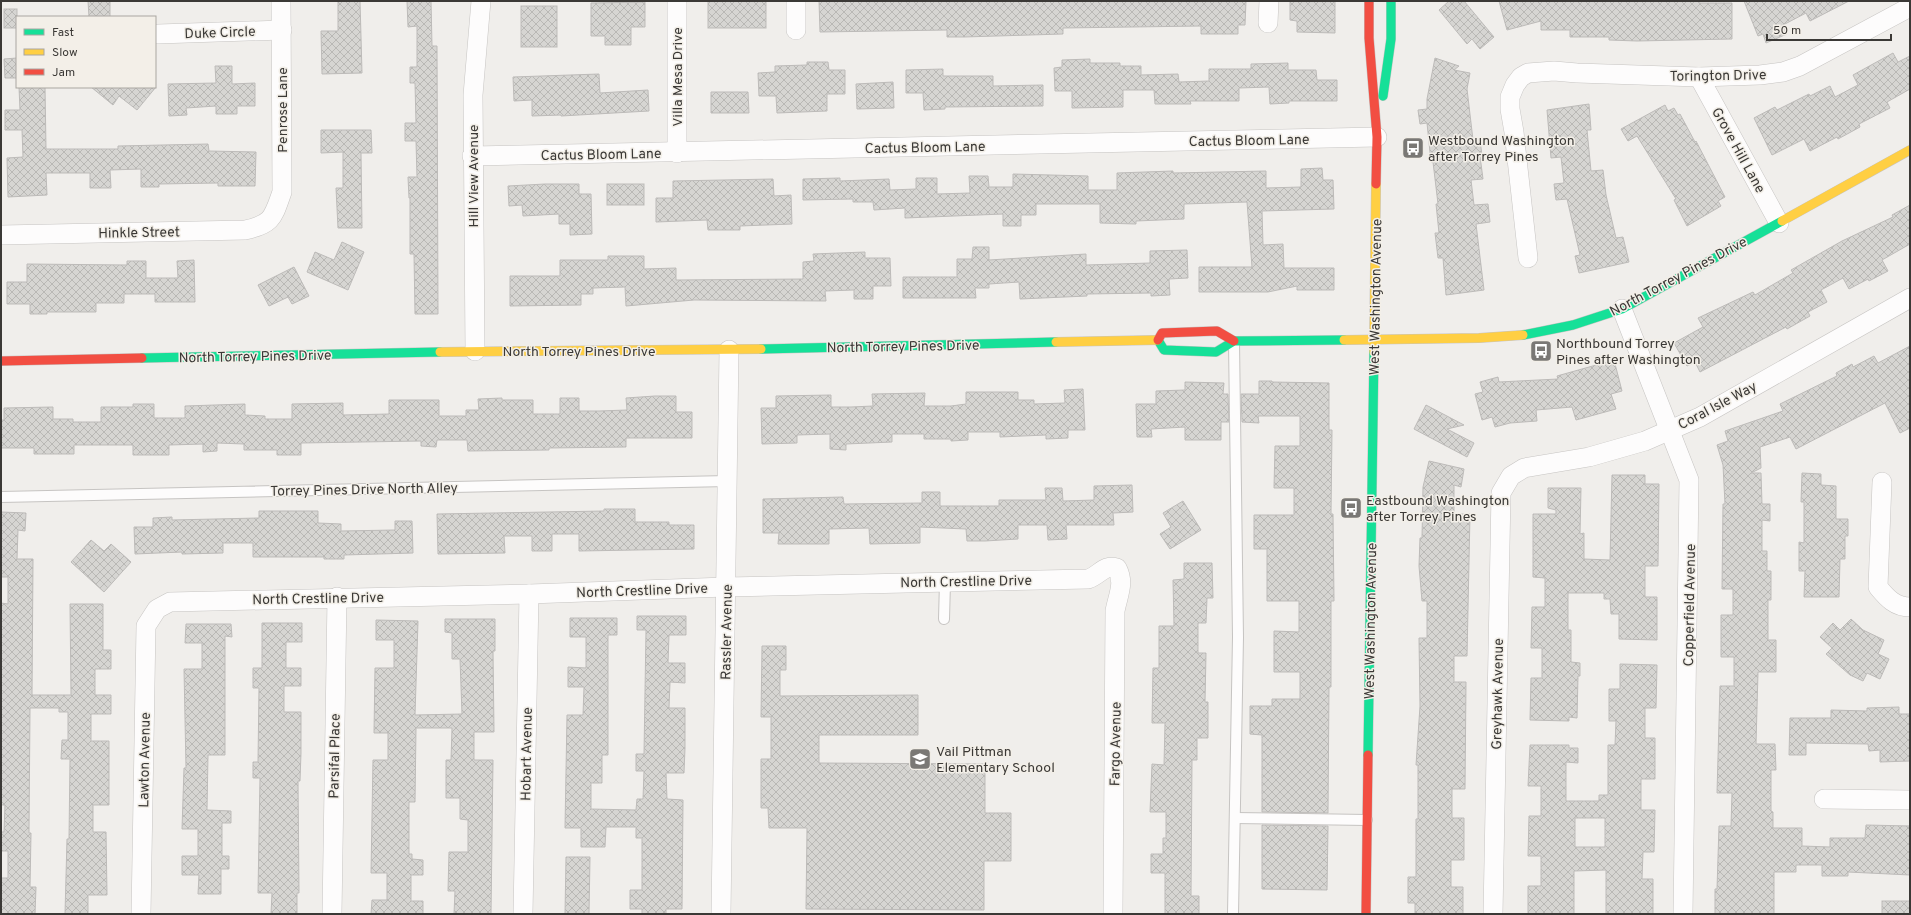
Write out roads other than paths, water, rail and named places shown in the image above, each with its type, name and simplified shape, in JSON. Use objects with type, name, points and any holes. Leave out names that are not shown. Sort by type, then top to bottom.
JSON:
[{"type":"main road","name":"West Washington Avenue","points":[[1366,914],[1377,137],[1369,38],[1369,1]]},
{"type":"main road","name":"West Washington Avenue","points":[[1377,137],[1391,39],[1391,1]]},
{"type":"main road","name":"North Torrey Pines Drive","points":[[1,361],[475,351],[729,350],[1158,340],[1162,333],[1217,331],[1234,341],[1479,338],[1520,334],[1574,325],[1622,309],[1910,150]]},
{"type":"main road","points":[[1158,340],[1164,350],[1216,352],[1234,341]]},
{"type":"street","name":"Penrose Lane","points":[[273,217],[282,192],[281,1]]},
{"type":"street","name":"Hill View Avenue","points":[[475,351],[472,95],[481,1]]},
{"type":"street","name":"Villa Mesa Drive","points":[[677,1],[677,153]]},
{"type":"street","points":[[796,1],[796,30]]},
{"type":"street","points":[[1268,23],[1269,1]]},
{"type":"street","name":"Torington Drive","points":[[1528,258],[1514,132],[1510,109],[1510,98],[1515,85],[1528,72],[1538,71],[1699,77],[1760,75],[1783,72],[1800,66],[1910,7]]},
{"type":"street","name":"Duke Circle","points":[[158,34],[282,30]]},
{"type":"street","name":"Grove Hill Lane","points":[[1699,77],[1780,223]]},
{"type":"street","name":"Cactus Bloom Lane","points":[[472,156],[677,153],[1377,137]]},
{"type":"street","name":"Hinkle Street","points":[[1,235],[245,230],[261,226],[273,217]]},
{"type":"street","name":"Coral Isle Way","points":[[1511,476],[1524,468],[1589,457],[1645,441],[1671,430],[1700,417],[1910,298]]},
{"type":"street","name":"Copperfield Avenue","points":[[1622,309],[1690,480],[1683,914]]},
{"type":"street","name":"Rassler Avenue","points":[[721,914],[729,350]]},
{"type":"street","name":"Greyhawk Avenue","points":[[1493,914],[1501,493],[1511,476]]},
{"type":"street","points":[[1882,482],[1878,587],[1888,600],[1904,607],[1910,607]]},
{"type":"street","name":"North Crestline Drive","points":[[157,609],[170,602],[336,597],[529,594],[726,586],[1088,579],[1098,575],[1103,569],[1111,566],[1117,568],[1121,575]]},
{"type":"street","name":"Fargo Avenue","points":[[1113,914],[1115,611],[1121,591],[1121,575]]},
{"type":"street","name":"Hobart Avenue","points":[[524,914],[529,594]]},
{"type":"street","name":"Parsifal Place","points":[[332,914],[336,597]]},
{"type":"street","name":"Lawton Avenue","points":[[141,914],[146,626],[157,609]]},
{"type":"street","points":[[1824,799],[1910,800]]},
{"type":"lane","points":[[1233,914],[1238,637],[1234,341]]},
{"type":"lane","name":"Torrey Pines Drive North Alley","points":[[1,497],[728,481]]},
{"type":"lane","points":[[944,619],[945,582]]},
{"type":"lane","points":[[1234,818],[1367,820]]},
{"type":"place","name":"Westbound Washington after Torrey Pines","points":[[1413,148]]},
{"type":"place","name":"Northbound Torrey Pines after Washington","points":[[1541,351]]},
{"type":"place","name":"Eastbound Washington after Torrey Pines","points":[[1351,508]]},
{"type":"place","name":"Vail Pittman Elementary School","points":[[920,759]]}]
